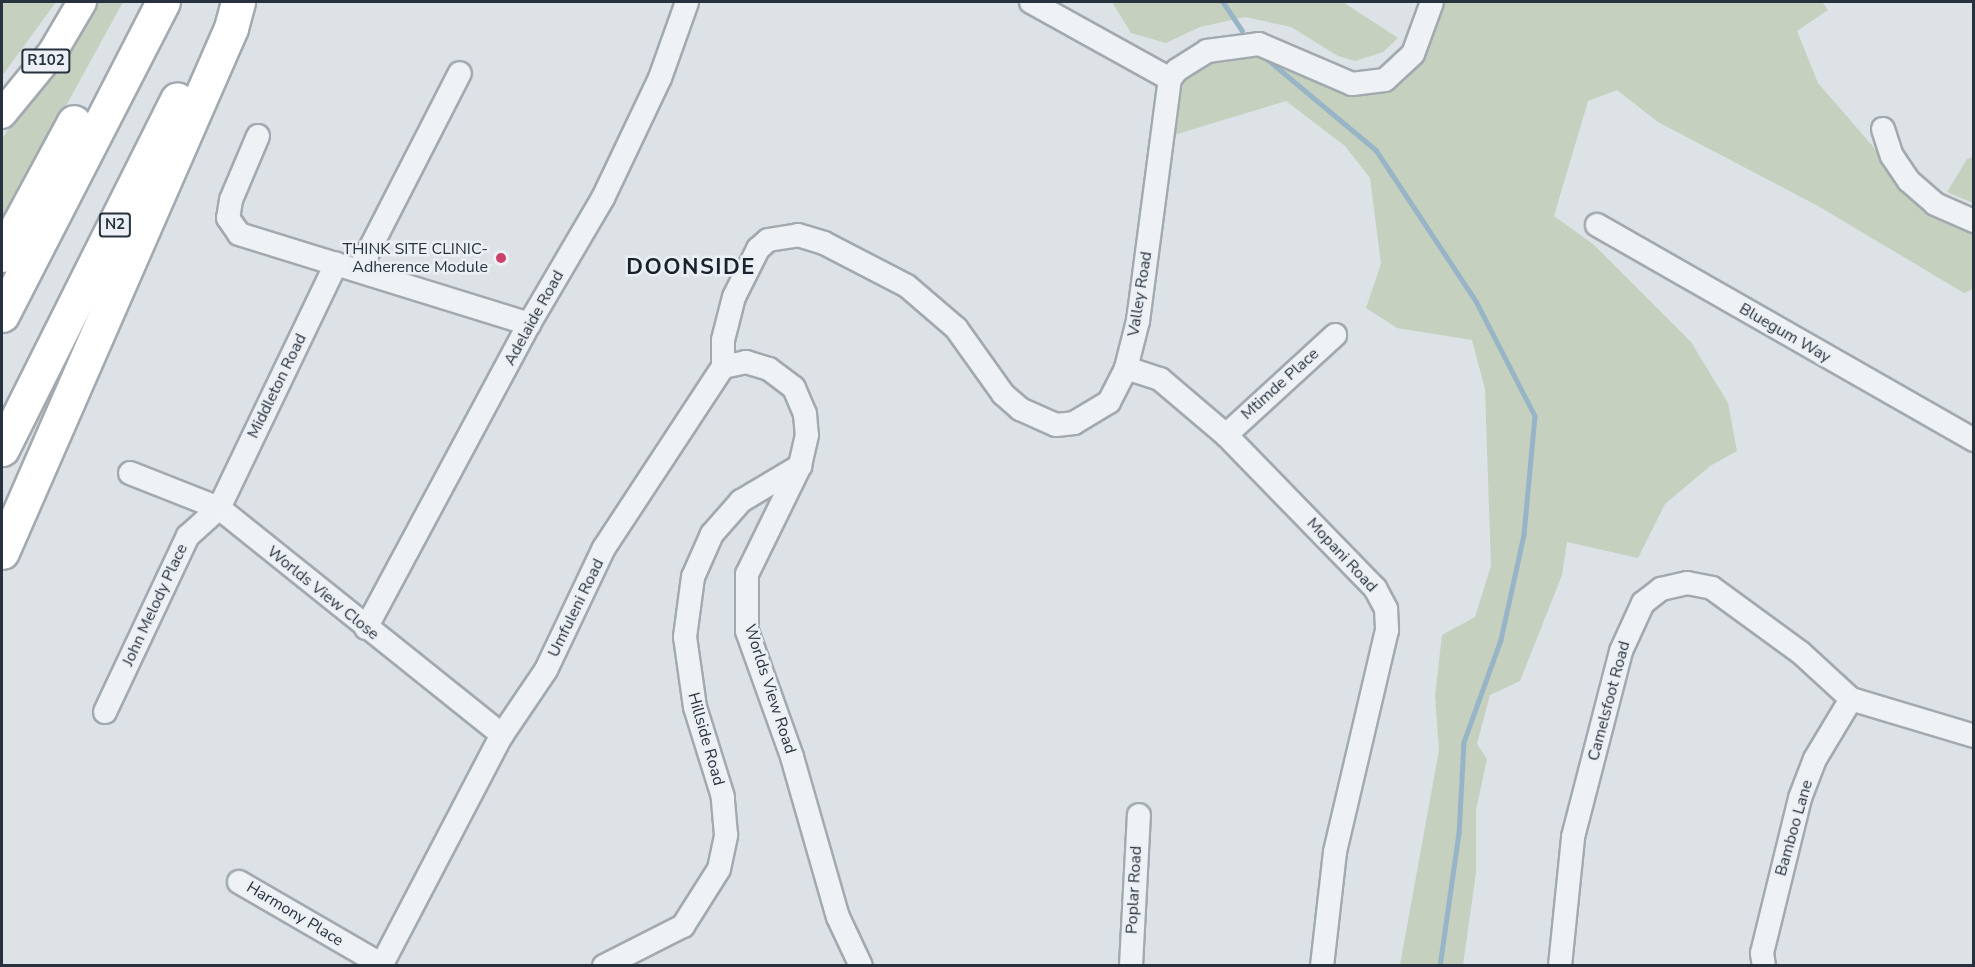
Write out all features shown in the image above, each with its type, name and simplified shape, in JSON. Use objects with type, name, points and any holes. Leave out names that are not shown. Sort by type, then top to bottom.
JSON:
[{"type":"highway","points":[[2,255],[141,2]]},
{"type":"highway","points":[[2,315],[163,2]]},
{"type":"highway","name":"N2","points":[[2,449],[228,2]]},
{"type":"highway","points":[[2,552],[231,28],[238,2]]},
{"type":"main road","name":"R102","points":[[2,114],[52,53],[82,2]]},
{"type":"street","name":"Adelaide Road","points":[[366,628],[529,324],[603,198],[660,78],[687,2]]},
{"type":"street","points":[[1031,2],[1170,79],[1188,60],[1207,51],[1258,44],[1352,84],[1385,80],[1413,54],[1432,2]]},
{"type":"street","points":[[359,270],[460,73]]},
{"type":"street","name":"Valley Road","points":[[758,249],[780,234],[798,235],[908,286],[957,328],[1003,393],[1040,420],[1056,425],[1091,416],[1109,402],[1126,368],[1138,321],[1170,79]]},
{"type":"street","points":[[1883,129],[1892,156],[1909,182],[1935,204],[1974,221]]},
{"type":"street","points":[[258,136],[243,166],[228,218],[231,227],[255,242],[359,270],[529,324]]},
{"type":"street","name":"Bluegum Way","points":[[1597,225],[1974,440]]},
{"type":"street","name":"Umfuleni Road","points":[[381,965],[502,735],[546,670],[604,548],[636,494],[723,367],[728,316],[758,249]]},
{"type":"street","name":"Middleton Road","points":[[219,508],[336,264]]},
{"type":"street","name":"Mtimde Place","points":[[1226,435],[1335,335]]},
{"type":"street","name":"Worlds View Road","points":[[723,367],[746,362],[769,369],[794,388],[805,414],[807,435],[800,466],[747,574],[747,631],[792,757],[838,917],[861,966]]},
{"type":"street","name":"Mopani Road","points":[[1126,368],[1160,379],[1226,435],[1375,588],[1386,609],[1387,630],[1335,852],[1322,966]]},
{"type":"street","name":"Hillside Road","points":[[604,966],[683,926],[719,868],[726,834],[723,797],[695,707],[685,637],[693,577],[712,534],[741,501],[800,466]]},
{"type":"street","name":"Worlds View Close","points":[[130,473],[219,508],[502,735]]},
{"type":"street","name":"John Melody Place","points":[[105,712],[188,536],[219,508]]},
{"type":"street","name":"Camelsfoot Road","points":[[1560,966],[1573,837],[1621,651],[1644,603],[1670,587],[1687,583],[1712,588],[1785,640],[1851,699],[1974,736]]},
{"type":"street","name":"Bamboo Lane","points":[[1764,966],[1762,953],[1800,798],[1815,759],[1851,699]]},
{"type":"street","name":"Poplar Road","points":[[1131,966],[1139,815]]},
{"type":"street","name":"Harmony Place","points":[[239,882],[381,965]]},
{"type":"green space","points":[[2,2],[56,2],[2,76]]},
{"type":"green space","points":[[93,2],[123,2],[2,222],[2,139]]},
{"type":"green space","points":[[1112,2],[1343,2],[1398,38],[1383,52],[1355,61],[1338,56],[1291,27],[1245,17],[1200,27],[1166,43],[1131,33]]},
{"type":"green space","points":[[1439,2],[1822,2],[1828,10],[1797,31],[1818,83],[1890,166],[1973,227],[1973,289],[1964,293],[1818,206],[1658,122],[1617,90],[1588,101],[1554,216],[1593,244],[1691,342],[1728,403],[1737,451],[1710,466],[1665,504],[1638,558],[1567,542],[1562,575],[1520,681],[1490,695],[1477,744],[1487,759],[1476,810],[1476,872],[1463,965],[1400,965],[1439,750],[1435,696],[1442,635],[1475,617],[1491,566],[1485,389],[1472,340],[1397,328],[1366,308],[1381,264],[1370,178],[1345,146],[1286,101],[1174,135],[1174,103],[1191,70],[1225,57],[1276,57],[1386,91],[1405,81],[1421,62]]},
{"type":"green space","points":[[1974,157],[1973,203],[1947,192],[1967,159]]},
{"type":"waterway","points":[[1223,2],[1242,30]]},
{"type":"waterway","points":[[1266,58],[1376,150],[1476,301],[1535,416],[1524,535],[1501,640],[1464,742],[1459,833],[1440,966]]},
{"type":"place","name":"THINK SITE CLINIC- Adherence Module","points":[[501,258]]},
{"type":"district","name":"DOONSIDE","points":[[691,268]]}]
